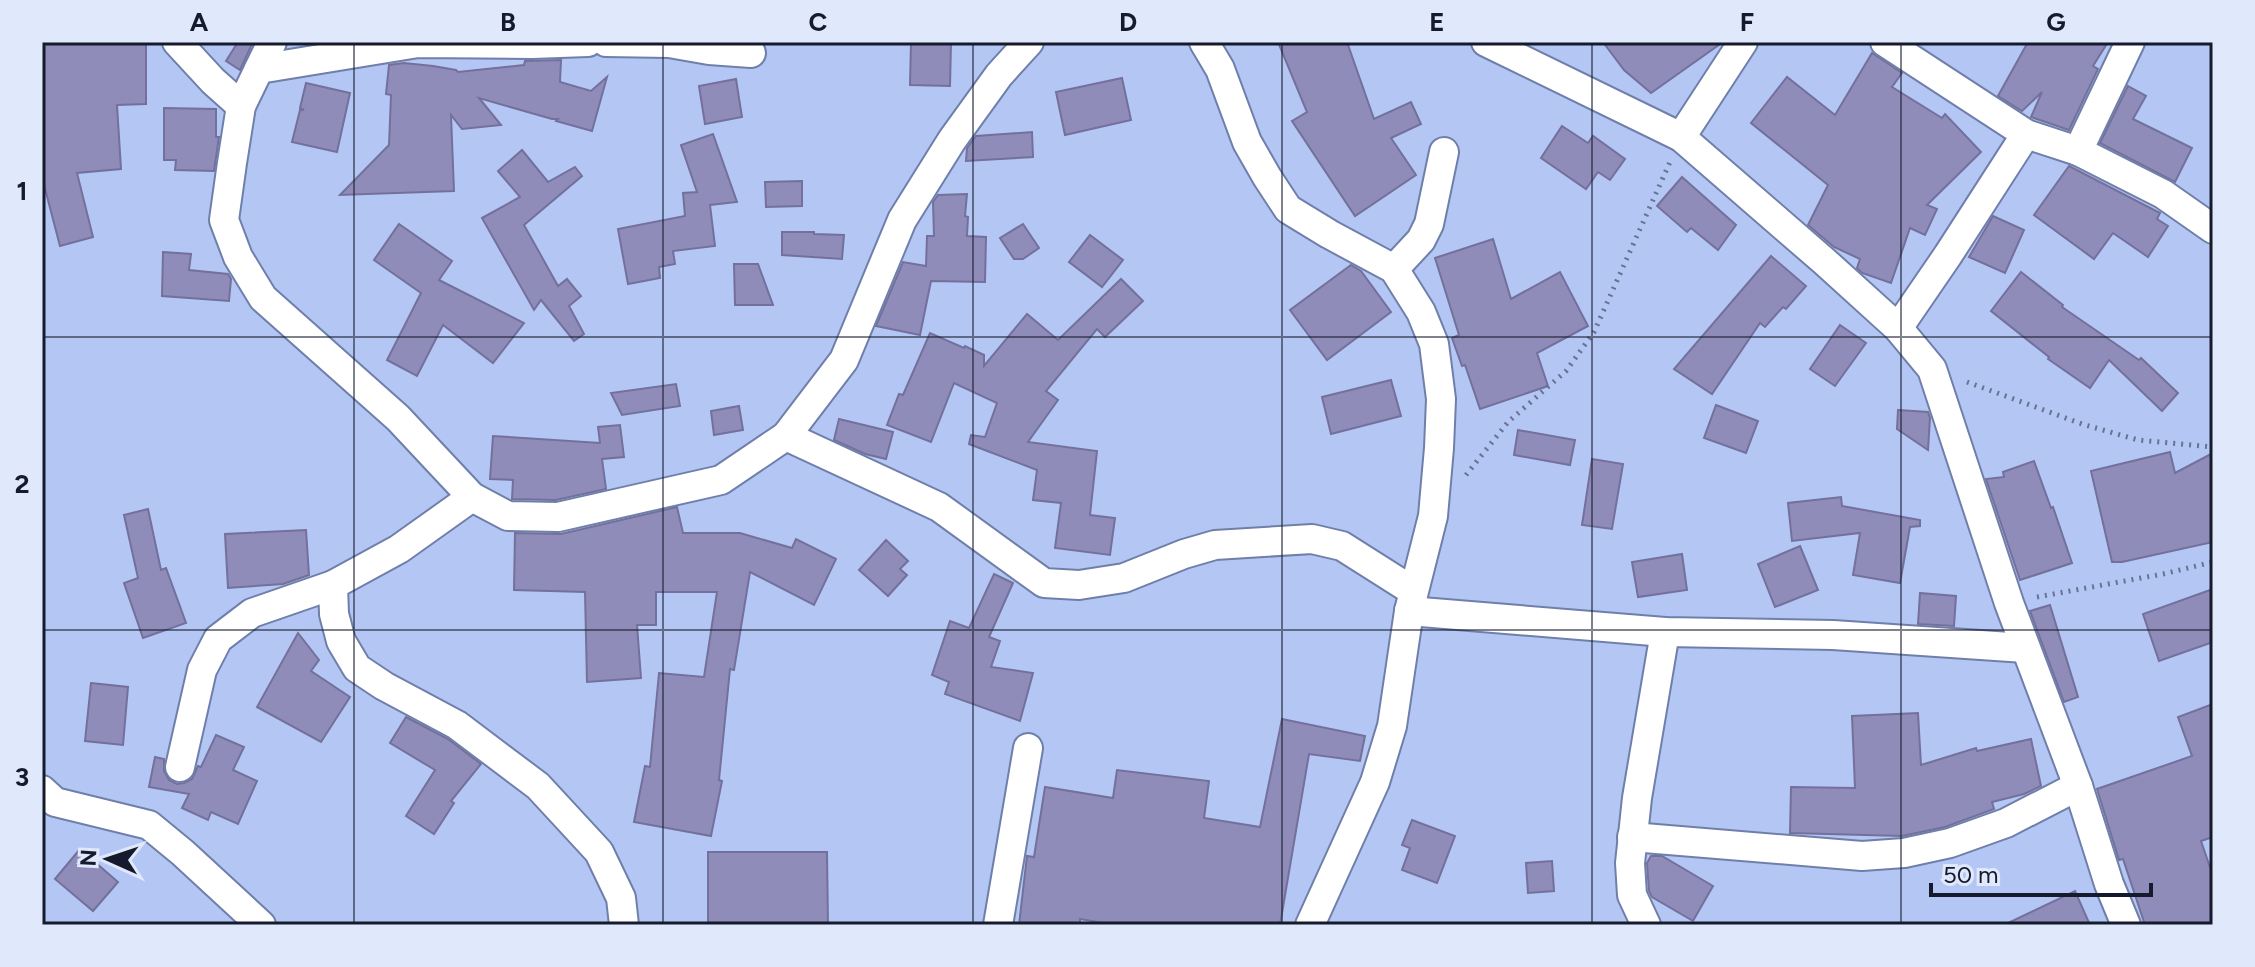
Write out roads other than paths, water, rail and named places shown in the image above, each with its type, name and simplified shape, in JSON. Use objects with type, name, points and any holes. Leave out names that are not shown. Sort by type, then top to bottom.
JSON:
[{"type":"street","points":[[177,42],[241,106]]},
{"type":"street","points":[[272,42],[241,106],[224,220],[238,257],[263,298],[398,418],[472,497],[508,516],[558,517],[721,480],[786,436],[844,360],[902,220],[952,140],[999,75],[1029,42]]},
{"type":"street","points":[[259,69],[418,43],[588,42]]},
{"type":"street","points":[[606,42],[669,43],[751,53]]},
{"type":"street","points":[[1204,42],[1220,69],[1247,142],[1288,209],[1394,269],[1421,312],[1434,344],[1441,399],[1433,516],[1411,601],[1392,726],[1375,782],[1310,925]]},
{"type":"street","points":[[1486,42],[1681,137],[1898,328],[1932,369],[2009,603],[2126,925]]},
{"type":"street","points":[[1681,137],[1743,42]]},
{"type":"street","points":[[1885,42],[2026,134],[2078,151],[2163,194],[2213,229]]},
{"type":"street","points":[[2078,151],[2130,42]]},
{"type":"street","points":[[1898,328],[2026,134]]},
{"type":"street","points":[[1394,269],[1421,240],[1429,224],[1444,152]]},
{"type":"street","points":[[786,436],[939,507],[1044,583],[1079,585],[1124,578],[1215,545],[1312,539],[1342,546],[1411,601],[1665,632],[1833,635],[2025,648]]},
{"type":"street","points":[[180,767],[202,670],[218,639],[252,613],[333,585],[399,549],[472,497]]},
{"type":"street","points":[[333,585],[334,614],[341,641],[357,668],[457,725],[538,786],[599,852],[621,898],[624,925]]},
{"type":"street","points":[[1646,925],[1632,895],[1630,863],[1665,632]]},
{"type":"street","points":[[998,925],[1028,748]]},
{"type":"street","points":[[1632,837],[1862,856],[1904,853],[1950,843],[2006,823],[2078,786]]},
{"type":"street","points":[[42,790],[55,802],[149,825],[261,925]]}]
